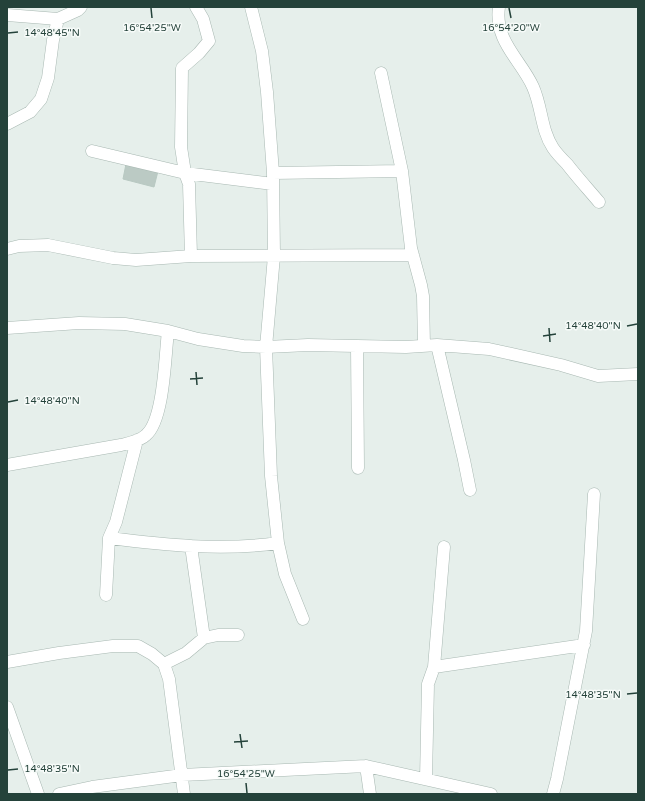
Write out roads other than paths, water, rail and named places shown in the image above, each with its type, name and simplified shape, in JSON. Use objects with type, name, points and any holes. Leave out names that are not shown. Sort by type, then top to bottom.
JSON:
[{"type":"street","points":[[7,15],[58,19],[78,10],[81,7]]},
{"type":"street","points":[[191,256],[189,184],[185,173],[181,147],[182,68],[199,53],[209,41],[203,20],[196,7]]},
{"type":"street","points":[[251,7],[262,51],[267,92],[273,179],[274,256],[266,347],[271,476],[278,543],[285,574],[303,619]]},
{"type":"street","points":[[500,7],[500,29],[509,50],[532,85],[540,105],[546,133],[553,148],[599,202]]},
{"type":"street","points":[[7,124],[30,112],[41,99],[48,78],[53,40],[58,19]]},
{"type":"street","points":[[381,73],[402,171],[413,255],[423,296],[424,346]]},
{"type":"street","points":[[92,151],[185,173],[273,179],[402,171]]},
{"type":"street","points":[[7,249],[19,246],[48,245],[113,258],[136,260],[191,256],[413,255]]},
{"type":"street","points":[[7,328],[79,323],[125,324],[168,331],[198,339],[243,346],[266,347],[308,345],[406,347],[437,345],[489,349],[547,362],[598,376],[638,374]]},
{"type":"street","points":[[7,465],[121,445],[147,435],[155,423],[159,409],[168,331]]},
{"type":"street","points":[[437,345],[470,490]]},
{"type":"street","points":[[358,346],[358,468]]},
{"type":"street","points":[[106,595],[109,538],[116,522],[137,440]]},
{"type":"street","points":[[552,794],[557,779],[586,631],[594,494]]},
{"type":"street","points":[[109,538],[191,546],[231,547],[278,543]]},
{"type":"street","points":[[191,546],[204,638]]},
{"type":"street","points":[[426,779],[428,684],[434,667],[444,547]]},
{"type":"street","points":[[164,664],[186,653],[204,638],[218,635],[238,635]]},
{"type":"street","points":[[434,667],[584,645]]},
{"type":"street","points":[[7,662],[113,646],[138,646],[152,654],[164,664],[169,679],[184,794]]},
{"type":"street","points":[[7,707],[38,794]]},
{"type":"street","points":[[366,766],[370,794]]},
{"type":"street","points":[[59,794],[182,775],[366,766],[491,794]]}]
